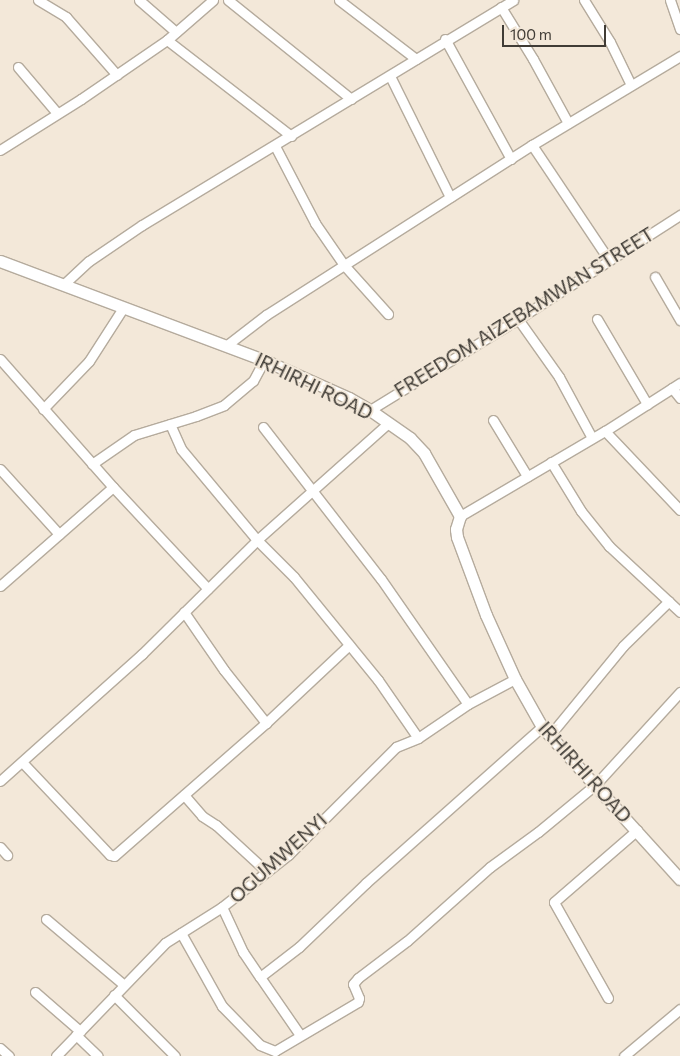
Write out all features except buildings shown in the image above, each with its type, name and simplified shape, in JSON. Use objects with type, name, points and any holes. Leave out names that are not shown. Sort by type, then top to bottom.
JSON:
[{"type":"street","points":[[38,0],[66,17],[116,75]]},
{"type":"street","points":[[139,0],[176,32]]},
{"type":"street","points":[[0,150],[167,40],[213,0]]},
{"type":"street","points":[[228,0],[351,99]]},
{"type":"street","points":[[339,0],[416,58]]},
{"type":"street","points":[[62,285],[89,261],[142,225],[390,76],[445,39],[513,0]]},
{"type":"street","points":[[584,0],[610,42],[631,85]]},
{"type":"street","points":[[670,0],[680,29]]},
{"type":"street","points":[[501,7],[533,59],[568,123]]},
{"type":"street","points":[[445,39],[511,158]]},
{"type":"street","points":[[167,40],[291,136]]},
{"type":"street","points":[[227,344],[266,315],[511,158],[680,56]]},
{"type":"street","points":[[18,67],[58,113]]},
{"type":"street","points":[[390,76],[450,197]]},
{"type":"street","points":[[532,145],[609,260]]},
{"type":"street","points":[[275,146],[315,224],[344,265],[388,314]]},
{"type":"street","name":"FREEDOM AIZEBAMWAN STREET","points":[[370,410],[518,319],[680,215]]},
{"type":"street","name":"IRHIRHI ROAD","points":[[0,261],[123,308],[227,344],[370,410],[410,438],[424,453],[460,516],[456,529],[457,537],[486,615],[515,679],[546,731],[680,879]]},
{"type":"street","points":[[655,277],[680,320]]},
{"type":"street","points":[[43,409],[89,361],[123,308]]},
{"type":"street","points":[[518,319],[559,377],[592,438]]},
{"type":"street","points":[[597,319],[647,404]]},
{"type":"street","points":[[0,360],[92,464],[208,589]]},
{"type":"street","points":[[92,464],[134,435],[224,405],[254,382],[264,360]]},
{"type":"street","points":[[460,516],[605,431],[680,383]]},
{"type":"street","points":[[672,388],[680,398]]},
{"type":"street","points":[[493,420],[527,476]]},
{"type":"street","points":[[170,424],[181,448],[257,540],[294,577],[378,680],[418,738]]},
{"type":"street","points":[[0,781],[142,654],[257,540],[388,424]]},
{"type":"street","points":[[263,426],[381,579],[468,704]]},
{"type":"street","points":[[605,431],[680,510]]},
{"type":"street","points":[[551,462],[581,511],[609,546],[680,612]]},
{"type":"street","points":[[0,469],[59,534]]},
{"type":"street","points":[[0,585],[113,487]]},
{"type":"street","points":[[260,977],[298,947],[360,889],[546,731],[623,646],[669,601]]},
{"type":"street","points":[[184,612],[224,670],[266,723]]},
{"type":"street","points":[[22,762],[110,855],[114,856],[266,723],[349,645]]},
{"type":"street","name":"OGUMWENYI","points":[[56,1056],[165,943],[222,907],[267,872],[288,854],[396,747],[418,738],[468,704],[515,679]]},
{"type":"street","points":[[181,933],[222,1006],[260,1045],[276,1051],[358,1002],[359,998],[353,984],[358,978],[407,941],[490,867],[538,832],[596,784],[680,692]]},
{"type":"street","points":[[184,795],[202,816],[216,825],[267,872]]},
{"type":"street","points":[[608,998],[554,902],[637,830]]},
{"type":"street","points":[[0,847],[7,855]]},
{"type":"street","points":[[222,907],[243,952],[300,1035]]},
{"type":"street","points":[[46,919],[124,986]]},
{"type":"street","points":[[35,992],[78,1033],[98,1056]]},
{"type":"street","points":[[114,995],[175,1056]]},
{"type":"street","points":[[624,1056],[680,1009]]},
{"type":"street","points":[[0,1048],[9,1056]]}]
